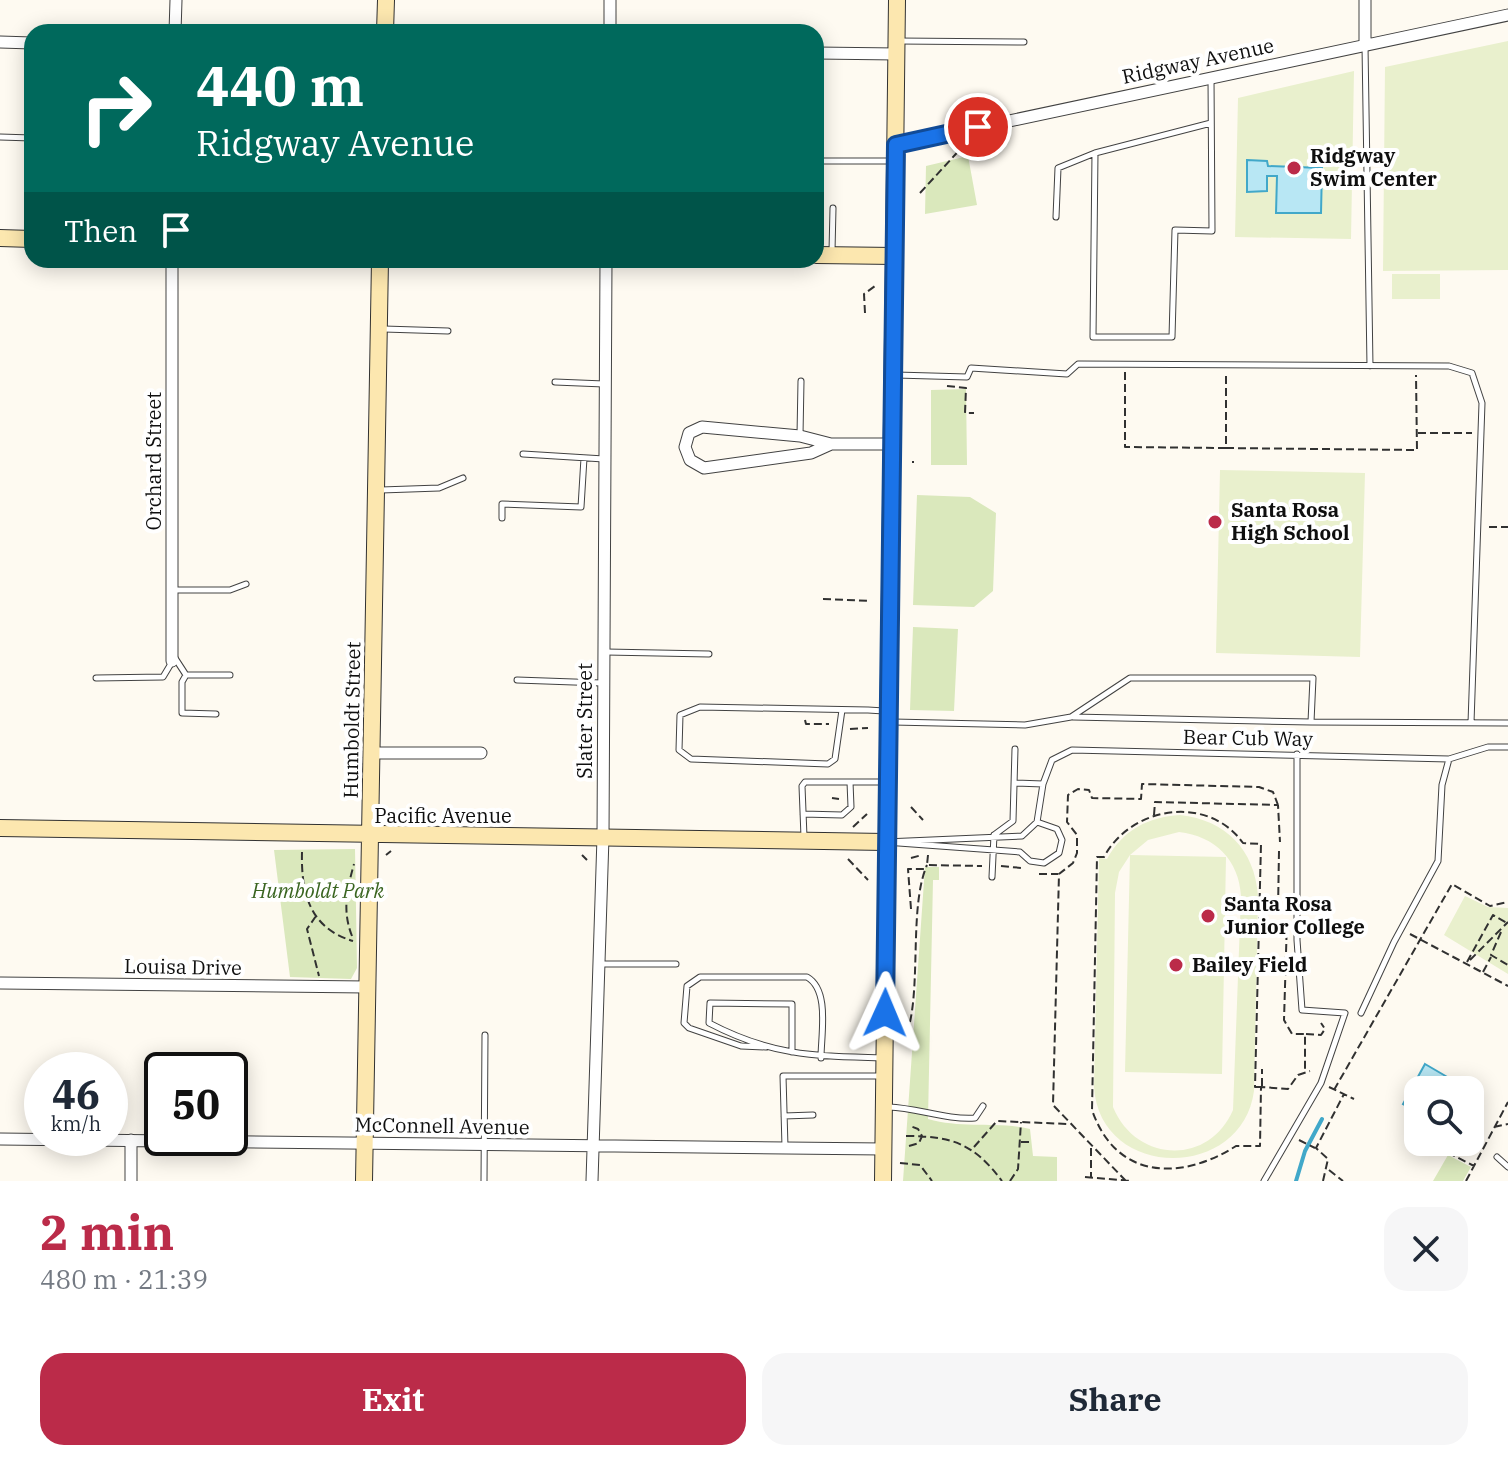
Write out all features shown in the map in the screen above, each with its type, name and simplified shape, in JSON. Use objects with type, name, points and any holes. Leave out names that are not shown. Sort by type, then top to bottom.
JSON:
[{"type":"street","points":[[175,24],[176,0]]},
{"type":"street","points":[[385,24],[386,0]]},
{"type":"street","points":[[610,0],[610,24]]},
{"type":"street","points":[[883,1181],[897,0]]},
{"type":"street","points":[[1365,0],[1365,45]]},
{"type":"street","name":"Ridgway Avenue","points":[[896,153],[1211,77],[1508,15]]},
{"type":"street","points":[[0,42],[24,43]]},
{"type":"street","points":[[824,53],[897,48]]},
{"type":"street","points":[[0,238],[24,239]]},
{"type":"street","points":[[824,256],[895,256]]},
{"type":"street","name":"Orchard Street","points":[[172,268],[172,658]]},
{"type":"street","name":"Humboldt Street","points":[[364,1181],[380,268]]},
{"type":"street","name":"Slater Street","points":[[592,1181],[603,837],[606,268]]},
{"type":"street","points":[[831,444],[811,453],[704,468],[690,460],[685,447],[689,433],[702,427],[800,436],[831,444],[893,444]]},
{"type":"street","points":[[371,753],[481,753]]},
{"type":"street","name":"Pacific Avenue","points":[[0,828],[885,842]]},
{"type":"street","name":"Louisa Drive","points":[[0,983],[366,987]]},
{"type":"street","name":"McConnell Avenue","points":[[0,1139],[785,1148],[883,1155]]},
{"type":"street","points":[[131,1140],[131,1181]]},
{"type":"lane","points":[[897,48],[1024,42]]},
{"type":"lane","points":[[1365,45],[1370,366]]},
{"type":"lane","points":[[1095,153],[1093,337],[1172,337],[1175,230],[1212,231],[1211,77]]},
{"type":"lane","points":[[1056,217],[1058,168],[1095,153],[1211,123]]},
{"type":"lane","points":[[0,137],[24,138]]},
{"type":"lane","points":[[824,160],[896,153]]},
{"type":"lane","points":[[824,256],[833,208]]},
{"type":"lane","points":[[379,329],[448,331]]},
{"type":"lane","points":[[894,375],[967,377],[971,368],[1067,374],[1078,364],[1449,366],[1472,373],[1482,403],[1471,723]]},
{"type":"lane","points":[[800,436],[801,381]]},
{"type":"lane","points":[[555,382],[605,384]]},
{"type":"lane","points":[[523,454],[605,459]]},
{"type":"lane","points":[[502,518],[502,504],[581,507],[584,458]]},
{"type":"lane","points":[[376,490],[439,488],[463,478]]},
{"type":"lane","points":[[172,589],[230,590],[246,584]]},
{"type":"lane","points":[[603,652],[709,654]]},
{"type":"lane","points":[[96,678],[163,677],[172,658],[186,675]]},
{"type":"lane","points":[[186,675],[230,675]]},
{"type":"lane","points":[[186,675],[182,682],[182,713],[216,714]]},
{"type":"lane","points":[[1071,717],[1130,678],[1313,678],[1311,722]]},
{"type":"lane","points":[[517,680],[603,683]]},
{"type":"lane","points":[[842,710],[835,759],[828,764],[691,759],[679,750],[680,715],[700,707],[842,710],[1025,725],[1071,717],[1508,723]]},
{"type":"lane","name":"Bear Cub Way","points":[[1037,822],[1043,784],[1052,760],[1072,750],[1449,759],[1488,747],[1508,747]]},
{"type":"lane","points":[[994,835],[1013,821],[1015,749]]},
{"type":"lane","points":[[1264,1181],[1323,1084],[1345,1013],[1302,1010],[1297,940],[1297,754]]},
{"type":"lane","points":[[1361,1013],[1394,942],[1438,861],[1442,785],[1449,759]]},
{"type":"lane","points":[[804,842],[802,786],[805,782],[887,782]]},
{"type":"lane","points":[[803,814],[842,815],[851,807],[850,782]]},
{"type":"lane","points":[[1014,783],[1043,784]]},
{"type":"lane","points":[[1037,822],[1057,829],[1062,840],[1059,853],[1050,862],[1037,863],[1020,852],[885,842],[1022,836],[1037,822]]},
{"type":"lane","points":[[992,877],[994,835]]},
{"type":"lane","points":[[599,964],[676,964]]},
{"type":"lane","points":[[766,1047],[741,1046],[689,1028],[684,1023],[687,986],[700,977],[807,977],[816,983],[821,994],[821,1058]]},
{"type":"lane","points":[[792,1052],[792,1004],[710,1003],[709,1023],[766,1047],[821,1058],[884,1058]]},
{"type":"lane","points":[[484,1181],[485,1035]]},
{"type":"lane","points":[[785,1148],[783,1076],[884,1076]]},
{"type":"lane","points":[[883,1106],[918,1109],[962,1119],[975,1118],[983,1106]]},
{"type":"lane","points":[[784,1116],[813,1115]]},
{"type":"lane","points":[[1497,1157],[1508,1167]]},
{"type":"path","points":[[920,193],[965,144]]},
{"type":"path","points":[[865,313],[864,294],[875,286]]},
{"type":"path","points":[[1125,364],[1125,447],[1417,450],[1416,366]]},
{"type":"path","points":[[1226,365],[1226,448]]},
{"type":"path","points":[[944,384],[966,388],[965,413],[974,413]]},
{"type":"path","points":[[1417,433],[1481,434]]},
{"type":"path","points":[[1479,526],[1508,527]]},
{"type":"path","points":[[823,599],[870,601]]},
{"type":"path","points":[[805,720],[806,724],[830,724]]},
{"type":"path","points":[[850,729],[868,728]]},
{"type":"path","points":[[1039,874],[1059,874],[1073,863],[1077,853],[1077,835],[1067,822],[1067,795],[1078,789],[1089,790],[1092,798],[1141,799],[1142,784],[1259,787],[1273,792],[1278,805],[1280,842]]},
{"type":"path","points":[[832,798],[839,799]]},
{"type":"path","points":[[1154,815],[1155,802],[1278,805]]},
{"type":"path","points":[[911,807],[923,820]]},
{"type":"path","points":[[1262,1069],[1261,1087],[1260,1146],[1236,1146],[1218,1161],[1194,1171],[1176,1174],[1149,1171],[1109,1145],[1099,1131],[1092,1110],[1097,857],[1104,857],[1131,826],[1170,811],[1199,812],[1236,833],[1243,843],[1261,844],[1255,1087],[1261,1087],[1288,1089],[1310,1071]]},
{"type":"path","points":[[389,812],[403,820]]},
{"type":"path","points":[[852,827],[867,814]]},
{"type":"path","points":[[854,817],[863,826]]},
{"type":"path","points":[[386,855],[391,851]]},
{"type":"path","points":[[1279,851],[1278,910],[1287,911],[1284,1020],[1292,1034],[1321,1035],[1325,1029],[1321,1023]]},
{"type":"path","points":[[302,852],[301,884],[317,915],[335,934],[354,941],[346,917],[346,898],[354,858],[360,861]]},
{"type":"path","points":[[582,855],[587,860]]},
{"type":"path","points":[[910,1022],[917,989],[919,898],[928,855],[911,858]]},
{"type":"path","points":[[848,859],[868,880]]},
{"type":"path","points":[[919,898],[911,909],[908,869],[982,866]]},
{"type":"path","points":[[1000,866],[1022,868]]},
{"type":"path","points":[[1059,874],[1053,1105],[1091,1147],[1128,1180]]},
{"type":"path","points":[[1334,1090],[1452,884],[1490,906],[1508,902]]},
{"type":"path","points":[[317,915],[307,929],[319,965],[318,987]]},
{"type":"path","points":[[1493,915],[1508,923],[1502,931],[1466,963],[1493,915]]},
{"type":"path","points":[[1483,972],[1502,931]]},
{"type":"path","points":[[1417,937],[1508,986]]},
{"type":"path","points":[[1491,955],[1508,965]]},
{"type":"path","points":[[1305,1034],[1305,1073]]},
{"type":"path","points":[[1323,1084],[1354,1099]]},
{"type":"path","points":[[1316,1148],[1344,1094]]},
{"type":"path","points":[[1473,1181],[1467,1180],[1508,1102]]},
{"type":"path","points":[[973,1148],[997,1121],[1070,1124]]},
{"type":"path","points":[[1010,1181],[1018,1169],[1021,1122]]},
{"type":"path","points":[[1494,1127],[1508,1124]]},
{"type":"path","points":[[910,1126],[918,1129],[922,1136]]},
{"type":"path","points":[[906,1136],[922,1136],[973,1148],[1002,1181]]},
{"type":"path","points":[[909,1146],[919,1143],[922,1136]]},
{"type":"path","points":[[1021,1142],[1031,1142]]},
{"type":"path","points":[[1304,1143],[1316,1148],[1328,1159],[1323,1181]]},
{"type":"path","points":[[1091,1147],[1091,1177]]},
{"type":"path","points":[[883,1155],[920,1165],[932,1181]]},
{"type":"path","points":[[1455,1156],[1475,1166]]},
{"type":"path","points":[[1328,1169],[1343,1181]]},
{"type":"path","points":[[1085,1177],[1128,1180]]},
{"type":"green space","points":[[1508,41],[1508,270],[1383,271],[1385,67]]},
{"type":"green space","name":"Ridgway Swim Center","points":[[1354,71],[1351,239],[1235,237],[1238,98]]},
{"type":"green space","points":[[968,156],[977,205],[925,214],[926,166]]},
{"type":"green space","points":[[1392,274],[1440,274],[1440,299],[1392,299]]},
{"type":"green space","points":[[966,389],[967,465],[931,465],[931,390]]},
{"type":"green space","points":[[1220,470],[1365,473],[1360,657],[1216,653]]},
{"type":"green space","points":[[917,495],[970,497],[996,513],[993,591],[974,607],[913,605]]},
{"type":"green space","points":[[913,627],[958,629],[954,711],[910,710]]},
{"type":"green space","points":[[1180,815],[1211,823],[1235,840],[1244,851],[1256,880],[1254,1091],[1244,1121],[1225,1142],[1200,1154],[1172,1158],[1144,1153],[1120,1140],[1102,1118],[1094,1087],[1099,858],[1107,859],[1121,840],[1147,822]],"holes":[[[1179,832],[1192,834],[1214,845],[1236,871],[1241,896],[1233,1110],[1222,1128],[1207,1141],[1191,1148],[1173,1150],[1155,1147],[1138,1139],[1124,1126],[1113,1107],[1115,893],[1119,872],[1130,855],[1148,840]]]},
{"type":"green space","name":"Humboldt Park","points":[[355,849],[357,968],[351,979],[290,977],[274,850]]},
{"type":"green space","name":"Bailey Field","points":[[1130,855],[1226,857],[1222,1074],[1125,1072]]},
{"type":"green space","points":[[925,867],[939,867],[939,880],[933,880],[928,1119],[954,1124],[1030,1129],[1033,1156],[1057,1157],[1057,1181],[903,1181]]},
{"type":"green space","points":[[1465,896],[1488,907],[1508,908],[1508,974],[1444,935]]},
{"type":"green space","points":[[1447,1156],[1471,1167],[1463,1181],[1433,1181]]},
{"type":"water","points":[[1247,160],[1267,161],[1268,166],[1322,168],[1321,213],[1276,213],[1277,176],[1267,176],[1267,191],[1247,192]]},
{"type":"water","points":[[1425,1064],[1446,1076],[1418,1076]]},
{"type":"waterway","points":[[1296,1181],[1305,1151],[1322,1119]]},
{"type":"place","name":"Ridgway Swim Center","points":[[1294,168]]},
{"type":"place","name":"Santa Rosa High School","points":[[1215,522]]},
{"type":"place","name":"Santa Rosa Junior College","points":[[1208,916]]},
{"type":"place","name":"Bailey Field","points":[[1176,965]]},
{"type":"route","points":[[885,1013],[896,145],[978,127]]}]
